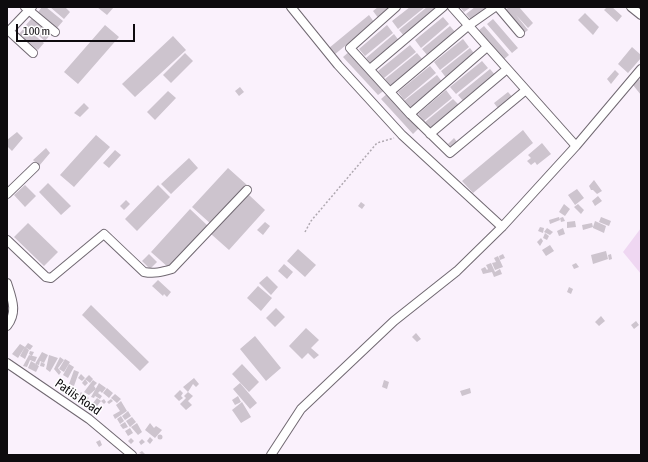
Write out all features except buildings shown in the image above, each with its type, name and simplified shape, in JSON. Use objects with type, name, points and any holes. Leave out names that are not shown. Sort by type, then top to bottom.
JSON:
[{"type":"street","points":[[292,7],[338,64],[402,135],[502,226]]},
{"type":"street","points":[[396,7],[350,48],[391,91],[410,114],[450,153],[526,90]]},
{"type":"street","points":[[370,69],[443,7]]},
{"type":"street","points":[[452,7],[576,146]]},
{"type":"street","points":[[391,91],[468,26],[495,7]]},
{"type":"street","points":[[498,7],[520,33]]},
{"type":"street","points":[[631,7],[641,15]]},
{"type":"street","points":[[33,53],[8,30],[29,8],[55,32]]},
{"type":"street","points":[[410,114],[487,47]]},
{"type":"street","points":[[430,134],[507,69]]},
{"type":"street","points":[[271,455],[301,409],[394,321],[457,271],[502,226],[576,146],[641,69]]},
{"type":"street","points":[[7,194],[34,167]]},
{"type":"street","points":[[7,240],[46,277],[51,278],[104,234],[144,272],[163,272],[172,269],[247,190]]},
{"type":"street","points":[[7,283],[14,309],[13,316],[7,326]]},
{"type":"street","name":"Patiis Road","points":[[7,364],[89,419],[132,455]]},
{"type":"path","points":[[305,232],[311,221],[377,143],[402,135]]},
{"type":"shaded area","points":[[641,228],[641,274],[623,252]]}]
